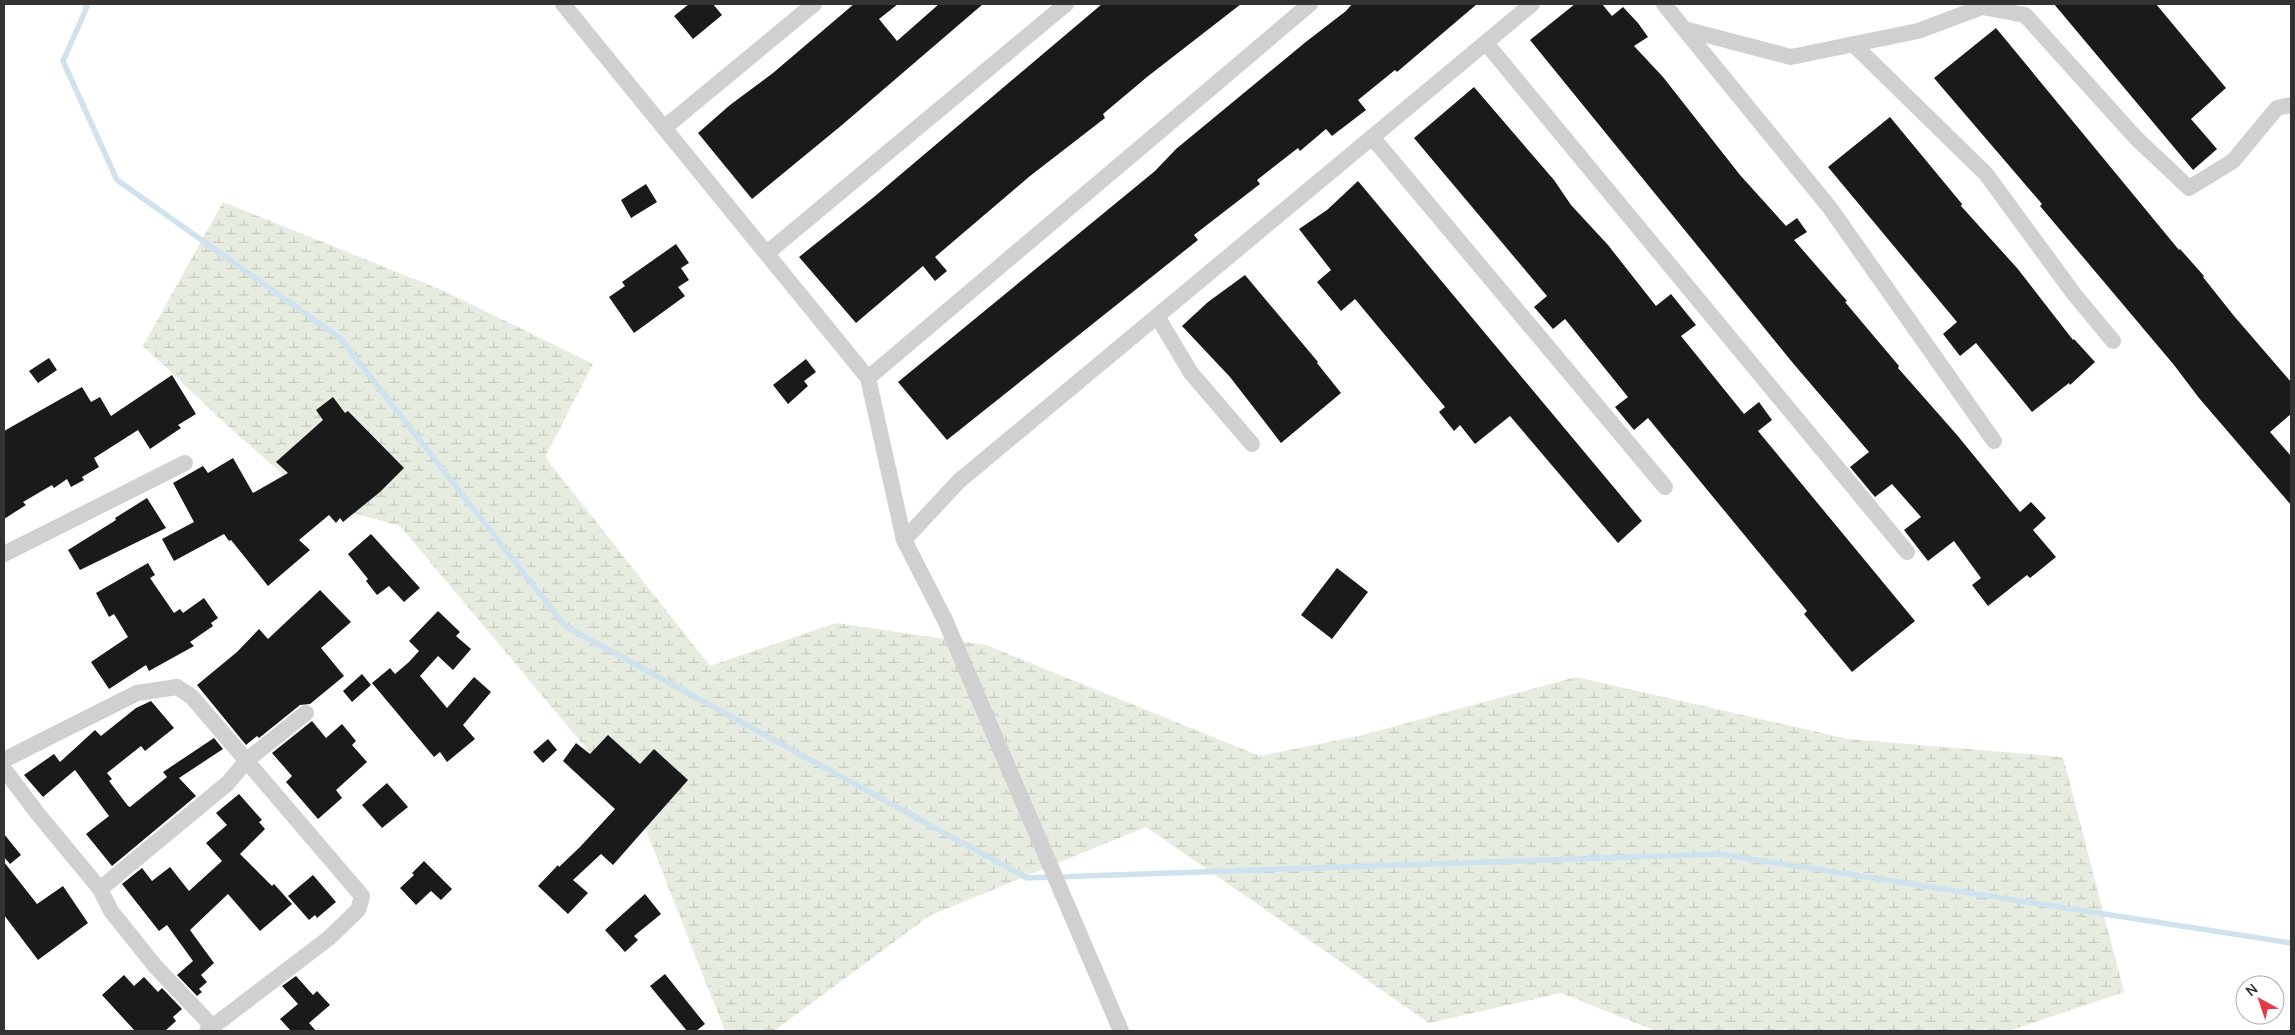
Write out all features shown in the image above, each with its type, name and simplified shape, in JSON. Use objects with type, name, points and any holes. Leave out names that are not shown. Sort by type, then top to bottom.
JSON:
[{"type":"street","points":[[564,4],[868,378],[904,540],[945,620],[1121,1031]]},
{"type":"street","points":[[664,128],[814,4]]},
{"type":"street","points":[[766,253],[1066,4]]},
{"type":"street","points":[[868,378],[1310,4]]},
{"type":"street","points":[[904,540],[959,481],[1532,4]]},
{"type":"street","points":[[1664,4],[1830,208],[1994,441]]},
{"type":"street","points":[[1684,29],[1791,56],[1918,31],[1982,7],[2025,15],[2136,138],[2189,188],[2233,161],[2277,108],[2291,105]]},
{"type":"street","points":[[1486,43],[1907,552]]},
{"type":"street","points":[[1854,44],[1986,174],[2074,294],[2113,341]]},
{"type":"street","points":[[1372,137],[1666,487]]},
{"type":"street","points":[[1157,316],[1191,373],[1252,444]]},
{"type":"street","points":[[4,554],[184,463]]},
{"type":"street","points":[[4,760],[137,693],[177,687],[192,697],[362,896],[358,910],[329,938],[209,1029],[111,911],[100,889],[38,814],[4,769]]},
{"type":"street","points":[[100,889],[228,783],[247,760],[306,713]]},
{"type":"green space","points":[[223,202],[444,291],[593,364],[545,457],[710,666],[836,623],[986,645],[1260,756],[1363,735],[1576,677],[1848,739],[2063,757],[2124,992],[2009,1031],[1656,1031],[1561,993],[1429,1023],[1146,827],[929,916],[774,1031],[725,1031],[638,810],[400,526],[314,502],[228,426],[143,346]]},
{"type":"building","points":[[689,4],[713,4],[722,15],[693,39],[674,16]]},
{"type":"building","points":[[854,4],[898,4],[879,19],[897,41],[939,4],[983,4],[842,125],[752,199],[698,133],[730,105],[773,73]]},
{"type":"building","points":[[1102,4],[1241,4],[1147,77],[1103,114],[1105,118],[1030,176],[935,257],[947,271],[935,281],[923,266],[856,323],[799,257],[874,197]]},
{"type":"building","points":[[1352,4],[1477,4],[1397,72],[1395,70],[1358,100],[1366,110],[1332,136],[1326,129],[1300,151],[1298,148],[1257,180],[1260,184],[1194,235],[1198,240],[947,440],[898,382],[1155,171],[1176,149],[1346,11]]},
{"type":"building","points":[[1575,4],[1602,4],[1612,16],[1623,7],[1638,23],[1648,37],[1634,46],[1663,77],[1740,175],[1786,226],[1797,218],[1807,232],[1794,240],[1847,301],[1845,302],[1899,366],[1898,368],[1957,435],[2020,512],[2031,502],[2046,518],[2033,530],[2056,557],[2030,578],[2027,575],[1988,606],[1972,585],[1981,578],[1954,541],[1928,561],[1904,530],[1921,517],[1892,484],[1875,497],[1850,467],[1869,452],[1792,362],[1530,40]]},
{"type":"building","points":[[2054,4],[2156,4],[2226,88],[2191,119],[2217,149],[2193,170]]},
{"type":"building","points":[[1996,28],[2179,250],[2204,276],[2234,316],[2291,382],[2291,414],[2270,432],[2291,456],[2291,505],[2199,398],[2174,365],[2040,206],[2042,204],[1934,78]]},
{"type":"building","points":[[1474,87],[1554,180],[1571,205],[1608,245],[1656,306],[1671,294],[1696,325],[1681,336],[1744,414],[1759,402],[1772,420],[1758,431],[1915,621],[1852,672],[1804,614],[1807,611],[1648,418],[1634,430],[1615,407],[1628,397],[1565,319],[1553,329],[1534,307],[1547,296],[1414,138]]},
{"type":"building","points":[[1890,117],[1962,204],[1961,206],[2017,268],[2073,340],[2095,362],[2070,385],[2069,383],[2032,412],[1976,343],[1960,356],[1943,334],[1957,322],[1828,167]]},
{"type":"building","points":[[1358,181],[1642,521],[1618,543],[1510,416],[1475,444],[1460,425],[1454,431],[1439,412],[1445,407],[1355,299],[1341,311],[1317,282],[1331,270],[1299,229],[1327,210]]},
{"type":"building","points":[[646,184],[657,202],[631,218],[621,200]]},
{"type":"building","points":[[676,244],[689,263],[681,268],[689,280],[678,287],[685,296],[634,333],[609,297],[625,286],[622,282]]},
{"type":"building","points":[[1245,275],[1318,362],[1341,393],[1281,443],[1230,377],[1182,326],[1208,302]]},
{"type":"building","points":[[49,358],[57,370],[38,383],[29,371]]},
{"type":"building","points":[[806,359],[816,372],[804,381],[808,386],[788,404],[773,385]]},
{"type":"building","points":[[172,375],[196,414],[178,425],[181,428],[150,449],[138,430],[94,458],[99,467],[82,477],[84,480],[71,487],[67,479],[54,488],[52,485],[23,502],[26,505],[4,519],[4,431],[82,387],[91,402],[100,397],[111,416]]},
{"type":"building","points":[[333,397],[345,413],[348,411],[404,468],[380,492],[343,522],[340,518],[336,523],[329,515],[299,540],[310,550],[268,586],[224,534],[174,561],[162,539],[194,522],[173,483],[203,466],[208,473],[233,458],[253,493],[288,473],[276,462],[323,420],[316,410]]},
{"type":"building","points":[[147,498],[166,528],[80,570],[68,550]]},
{"type":"building","points":[[371,534],[420,588],[404,602],[389,586],[377,595],[366,581],[368,579],[348,554]]},
{"type":"building","points":[[148,563],[155,575],[150,578],[174,613],[180,609],[183,613],[204,598],[218,618],[211,623],[213,626],[190,642],[194,646],[149,671],[146,665],[109,689],[91,662],[128,637],[114,614],[109,617],[96,593]]},
{"type":"building","points":[[1337,568],[1368,592],[1332,639],[1301,615]]},
{"type":"building","points":[[320,590],[351,622],[321,648],[344,676],[310,704],[300,705],[259,738],[257,736],[246,745],[197,685],[237,652],[259,629],[268,639]]},
{"type":"building","points":[[438,611],[460,632],[456,636],[471,649],[453,670],[438,656],[420,676],[447,708],[474,677],[491,692],[463,725],[475,739],[447,762],[440,752],[434,757],[372,683],[390,668],[395,674],[409,662],[419,651],[409,641]]},
{"type":"building","points":[[362,674],[371,685],[352,702],[343,691]]},
{"type":"building","points":[[151,701],[174,728],[145,751],[141,746],[107,773],[112,779],[109,781],[128,806],[130,807],[167,777],[163,772],[214,738],[223,749],[179,778],[196,796],[112,866],[86,834],[109,816],[75,770],[43,797],[24,775],[54,754],[60,762],[95,730],[101,736],[136,708]]},
{"type":"building","points":[[312,721],[326,738],[342,724],[356,741],[352,745],[367,762],[336,790],[342,798],[318,819],[286,782],[292,776],[272,753]]},
{"type":"building","points":[[608,735],[640,764],[654,749],[688,780],[613,865],[601,854],[573,880],[588,893],[568,914],[538,886],[558,865],[559,867],[580,847],[615,809],[563,761],[576,743],[590,754]]},
{"type":"building","points":[[548,739],[557,750],[543,763],[533,752]]},
{"type":"building","points":[[387,783],[408,807],[382,828],[362,805]]},
{"type":"building","points":[[239,794],[262,820],[259,822],[265,829],[240,854],[272,886],[274,884],[292,904],[260,931],[228,894],[190,930],[214,963],[201,975],[207,982],[199,989],[202,992],[197,996],[177,975],[193,961],[167,925],[159,931],[122,884],[142,868],[152,881],[170,867],[189,891],[222,861],[206,843],[227,825],[216,813]]},
{"type":"building","points":[[4,834],[21,855],[10,864],[4,857]]},
{"type":"building","points":[[424,861],[452,889],[441,900],[431,891],[416,905],[400,888],[414,875],[412,873]]},
{"type":"building","points":[[4,862],[37,904],[63,886],[88,923],[38,960],[4,915]]},
{"type":"building","points":[[313,875],[336,902],[317,918],[315,915],[309,920],[288,896]]},
{"type":"building","points":[[645,894],[661,914],[634,936],[638,940],[625,952],[605,930]]},
{"type":"building","points":[[665,974],[705,1024],[696,1031],[687,1031],[650,986]]},
{"type":"building","points":[[124,975],[134,986],[144,977],[158,992],[162,988],[182,1009],[173,1017],[176,1021],[165,1031],[135,1031],[102,995]]},
{"type":"building","points":[[296,976],[313,995],[317,991],[330,1005],[309,1023],[316,1031],[291,1031],[280,1019],[298,1004],[282,986]]},
{"type":"waterway","points":[[85,4],[87,7],[63,61],[117,180],[340,338],[565,626],[1027,878],[1719,854],[2291,943]]}]
